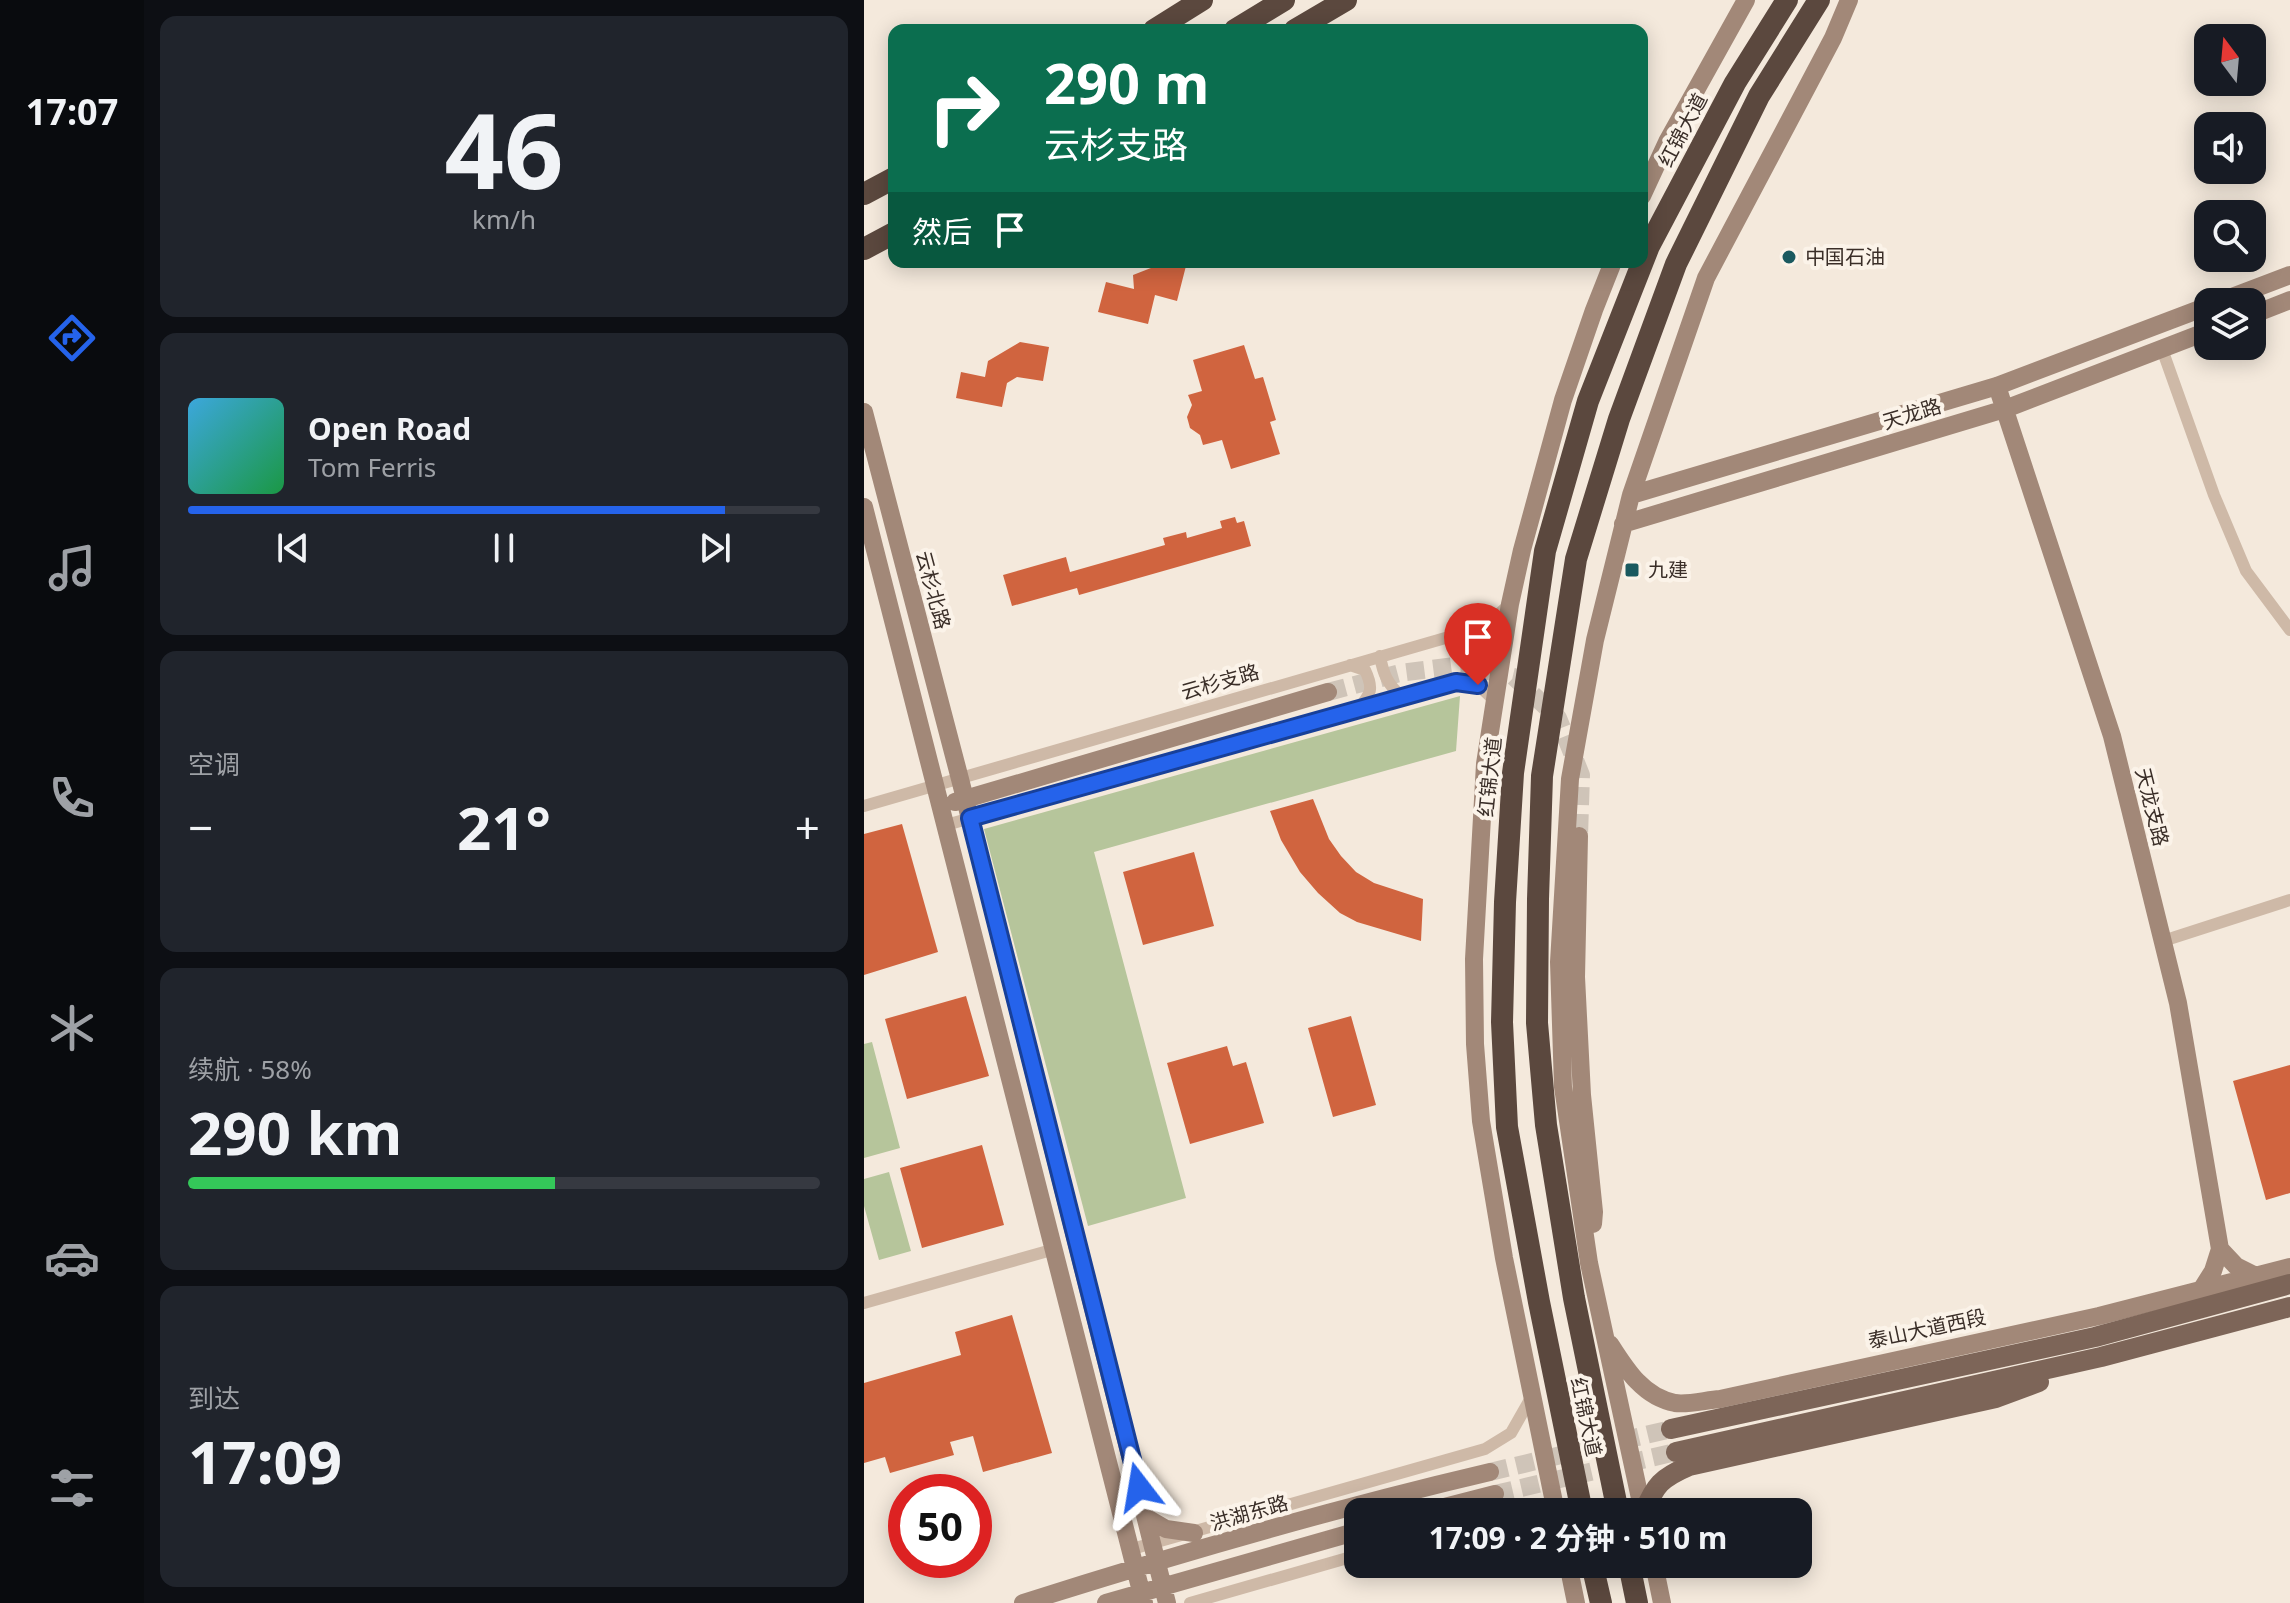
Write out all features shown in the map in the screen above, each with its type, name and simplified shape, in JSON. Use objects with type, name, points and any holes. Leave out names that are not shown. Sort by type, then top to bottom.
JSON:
[{"type":"highway","points":[[1164,24],[1202,0]]},
{"type":"highway","points":[[1245,24],[1284,0]]},
{"type":"highway","points":[[1305,24],[1346,0]]},
{"type":"highway","name":"红锦大道","points":[[1648,249],[1735,83],[1787,0]]},
{"type":"highway","name":"红锦大道","points":[[1615,1498],[1576,1313],[1546,1125],[1537,1023],[1542,776],[1576,559],[1619,419],[1676,264],[1759,96],[1819,0]]},
{"type":"highway","points":[[864,194],[888,182]]},
{"type":"highway","points":[[864,249],[888,236]]},
{"type":"highway","name":"红锦大道","points":[[1579,1498],[1507,1127],[1502,1022],[1505,902],[1513,773],[1545,551],[1588,401],[1640,268]]},
{"type":"highway","points":[[1595,1578],[1601,1603]]},
{"type":"highway","points":[[1632,1578],[1637,1603]]},
{"type":"main road","name":"红锦大道","points":[[1648,183],[1667,142],[1746,0]]},
{"type":"main road","name":"红锦大道","points":[[1640,1498],[1589,1263],[1563,1087],[1559,962],[1570,779],[1595,640],[1623,524],[1706,278],[1833,38],[1849,0]]},
{"type":"main road","name":"红锦大道","points":[[1553,1498],[1501,1243],[1481,1121],[1475,1044],[1474,959],[1485,764],[1510,604],[1563,400],[1611,268]]},
{"type":"main road","points":[[2256,288],[2290,275]]},
{"type":"main road","points":[[2266,309],[2290,300]]},
{"type":"main road","name":"天龙路","points":[[1631,495],[1997,386],[2194,311]]},
{"type":"main road","name":"天龙路","points":[[1623,524],[2005,409],[2194,336]]},
{"type":"main road","name":"天龙支路","points":[[1997,386],[2112,736],[2178,1003],[2220,1249]]},
{"type":"main road","name":"云杉北路","points":[[864,412],[970,818],[1165,1594]]},
{"type":"main road","points":[[864,507],[1143,1597]]},
{"type":"main road","points":[[941,806],[1328,692]]},
{"type":"main road","points":[[1579,836],[1576,977],[1582,1095],[1594,1212],[1589,1263]]},
{"type":"main road","points":[[2201,1290],[2213,1271],[2220,1249],[2236,1266],[2256,1276]]},
{"type":"main road","name":"泰山大道西段","points":[[1603,1332],[1627,1371],[1650,1393],[1676,1403],[1735,1396],[2099,1316],[2290,1267]]},
{"type":"main road","points":[[1671,1429],[2095,1337],[2290,1284]]},
{"type":"main road","points":[[1676,1452],[2101,1357],[2290,1307]]},
{"type":"main road","points":[[1649,1498],[1667,1475],[1689,1466],[1996,1398],[2101,1357]]},
{"type":"main road","name":"洪湖东路","points":[[1023,1603],[1134,1558],[1490,1472]]},
{"type":"main road","points":[[1479,1498],[1495,1494]]},
{"type":"main road","points":[[1147,1518],[1166,1529],[1194,1533]]},
{"type":"main road","points":[[1106,1603],[1165,1594],[1344,1536]]},
{"type":"main road","points":[[1571,1578],[1576,1603]]},
{"type":"main road","points":[[1657,1578],[1662,1603]]},
{"type":"street","points":[[2162,349],[2214,495],[2246,571],[2290,630]]},
{"type":"street","name":"云杉支路","points":[[864,806],[1466,632],[1489,623],[1510,604]]},
{"type":"street","points":[[1380,656],[1390,687],[1402,697]]},
{"type":"street","points":[[1350,665],[1365,670],[1371,683],[1369,696],[1358,709]]},
{"type":"street","points":[[946,825],[1456,682],[1478,685],[1495,701]]},
{"type":"street","points":[[2163,941],[2290,900]]},
{"type":"street","points":[[864,1303],[1055,1249]]},
{"type":"street","name":"洪湖东路","points":[[1156,1552],[1194,1533],[1485,1449],[1511,1433],[1532,1396]]},
{"type":"street","points":[[1190,1603],[1344,1559]]},
{"type":"green space","points":[[1460,696],[1456,751],[1094,852],[1186,1198],[1088,1226],[984,829]]},
{"type":"green space","points":[[872,1042],[900,1148],[864,1158],[864,1044]]},
{"type":"green space","points":[[889,1172],[911,1251],[879,1260],[864,1206],[864,1179]]},
{"type":"building","points":[[1151,268],[1185,268],[1177,301],[1155,295],[1148,324],[1098,312],[1106,282],[1134,289],[1133,275]]},
{"type":"building","points":[[1020,342],[1049,347],[1043,381],[1017,377],[1007,383],[1002,407],[956,398],[961,372],[985,377],[988,361]]},
{"type":"building","points":[[1244,345],[1255,379],[1263,377],[1276,420],[1270,422],[1280,454],[1231,469],[1222,440],[1203,445],[1200,435],[1190,428],[1187,417],[1192,405],[1188,395],[1202,391],[1193,360]]},
{"type":"building","points":[[1235,517],[1237,523],[1244,521],[1251,546],[1079,595],[1077,588],[1012,606],[1003,575],[1066,557],[1070,572],[1165,545],[1163,538],[1186,532],[1187,538],[1222,528],[1220,521]]},
{"type":"building","points":[[1313,799],[1329,839],[1356,872],[1374,883],[1423,899],[1421,941],[1357,922],[1340,913],[1300,872],[1281,840],[1270,811]]},
{"type":"building","points":[[902,824],[938,952],[864,975],[864,834]]},
{"type":"building","points":[[1194,852],[1214,926],[1143,945],[1123,872]]},
{"type":"building","points":[[966,996],[989,1076],[907,1099],[885,1019]]},
{"type":"building","points":[[1351,1016],[1376,1105],[1333,1117],[1308,1028]]},
{"type":"building","points":[[1227,1046],[1233,1066],[1246,1062],[1264,1123],[1190,1144],[1167,1063]]},
{"type":"building","points":[[2290,1065],[2290,1193],[2266,1200],[2233,1081]]},
{"type":"building","points":[[982,1145],[1004,1225],[922,1248],[900,1168]]},
{"type":"building","points":[[1012,1315],[1052,1453],[983,1472],[973,1436],[950,1442],[954,1455],[890,1473],[885,1457],[864,1463],[864,1383],[961,1355],[955,1332]]},
{"type":"tunnel","points":[[1328,692],[1400,673],[1462,665],[1514,677],[1558,718],[1581,775],[1579,836]]},
{"type":"tunnel","points":[[1490,1472],[1671,1429]]},
{"type":"tunnel","points":[[1495,1494],[1676,1452]]},
{"type":"place","name":"中国石油","points":[[1789,257]]},
{"type":"place","name":"九建","points":[[1632,570]]},
{"type":"route","points":[[1139,1487],[970,818],[1456,682],[1478,685]]}]
